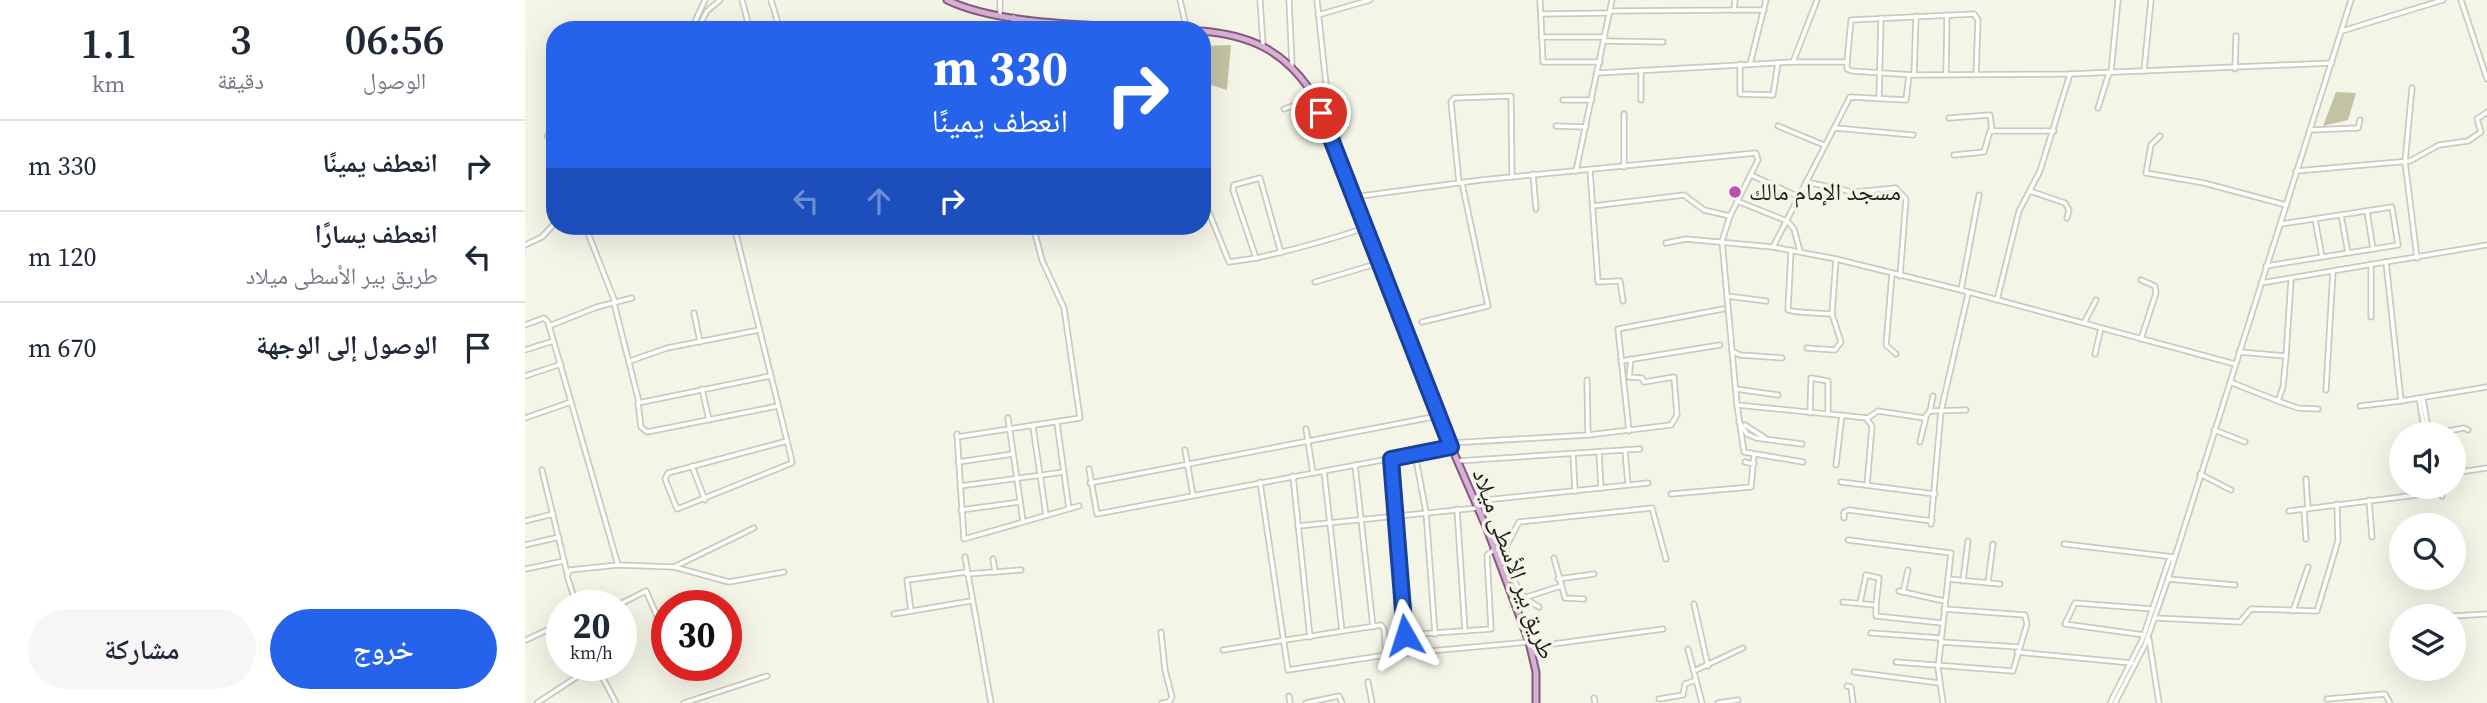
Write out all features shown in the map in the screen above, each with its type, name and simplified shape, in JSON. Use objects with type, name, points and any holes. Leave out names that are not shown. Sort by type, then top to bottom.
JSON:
[{"type":"main road","points":[[947,0],[973,11],[1040,21]]},
{"type":"main road","name":"طريق بير الأسطى ميلاد","points":[[1211,32],[1240,36],[1263,45],[1292,65],[1308,87],[1321,113],[1437,416],[1495,549],[1530,644],[1536,672],[1536,703]]},
{"type":"street","points":[[695,21],[705,0]]},
{"type":"street","points":[[702,21],[720,0]]},
{"type":"street","points":[[742,0],[748,21]]},
{"type":"street","points":[[771,0],[777,21]]},
{"type":"street","points":[[1000,0],[1000,16]]},
{"type":"street","points":[[1180,0],[1185,21]]},
{"type":"street","points":[[1261,0],[1263,45]]},
{"type":"street","points":[[1289,0],[1292,65]]},
{"type":"street","points":[[1317,0],[1328,103],[1328,131]]},
{"type":"street","points":[[1318,15],[1332,8],[1370,0]]},
{"type":"street","points":[[1540,0],[1544,62],[1600,62]]},
{"type":"street","points":[[1576,171],[1612,0]]},
{"type":"street","points":[[1734,10],[1735,0]]},
{"type":"street","points":[[1750,64],[1766,0]]},
{"type":"street","points":[[1793,62],[1817,0]]},
{"type":"street","points":[[2098,108],[2110,73],[2118,0]]},
{"type":"street","points":[[2144,71],[2151,0]]},
{"type":"street","points":[[2158,703],[2146,636],[2168,579],[2351,0]]},
{"type":"street","points":[[2341,31],[2444,0]]},
{"type":"street","points":[[2461,0],[2487,79]]},
{"type":"street","points":[[1541,14],[1763,10]]},
{"type":"street","points":[[1976,74],[1977,17],[1973,14],[1850,21],[1847,62],[1849,70],[1881,74],[1911,75],[2070,74],[2332,63]]},
{"type":"street","points":[[1946,74],[1947,15]]},
{"type":"street","points":[[1773,247],[1850,97],[1907,99],[1916,16]]},
{"type":"street","points":[[1879,98],[1881,18]]},
{"type":"street","points":[[2235,69],[2236,36]]},
{"type":"street","points":[[1541,37],[1663,42]]},
{"type":"street","points":[[1598,72],[1740,64],[1847,62]]},
{"type":"street","points":[[1740,64],[1740,94],[1773,95],[1778,63]]},
{"type":"street","points":[[1641,70],[1641,100]]},
{"type":"street","points":[[1997,300],[2019,211],[2054,131],[2070,74]]},
{"type":"street","points":[[2412,88],[2405,162],[2417,258]]},
{"type":"street","points":[[1336,92],[1336,107],[1341,118],[1336,154]]},
{"type":"street","points":[[1422,322],[1488,306],[1453,143],[1454,98],[1512,98],[1512,177]]},
{"type":"street","points":[[1563,100],[1592,100]]},
{"type":"street","points":[[1283,109],[1301,103],[1311,112],[1321,113]]},
{"type":"street","points":[[2296,171],[2405,162],[2439,145],[2473,139],[2481,132],[2477,119],[2487,112]]},
{"type":"street","points":[[1624,114],[1624,167]]},
{"type":"street","points":[[1949,118],[1990,115],[1992,131]]},
{"type":"street","points":[[2310,130],[2358,128],[2360,120]]},
{"type":"street","points":[[1556,126],[1586,127]]},
{"type":"street","points":[[1778,126],[1824,145]]},
{"type":"street","points":[[1835,128],[1913,135]]},
{"type":"street","points":[[1954,155],[1984,152],[1987,134],[1992,131],[2054,131]]},
{"type":"street","points":[[2160,136],[2151,145],[2145,173],[2171,176],[2286,205]]},
{"type":"street","points":[[1353,197],[1532,174],[1756,153],[1758,160],[1730,215],[1722,241],[1737,405],[1747,434],[1803,444]]},
{"type":"street","points":[[1590,170],[1598,282],[1620,281],[1623,302]]},
{"type":"street","points":[[1532,174],[1536,209]]},
{"type":"street","points":[[1751,175],[1799,197]]},
{"type":"street","points":[[1256,258],[1233,188],[1257,178],[1261,180],[1281,253]]},
{"type":"street","points":[[1806,182],[1853,191],[1896,188],[1902,192],[1906,199],[1900,276]]},
{"type":"street","points":[[2030,191],[2065,203],[2069,210],[2067,218]]},
{"type":"street","points":[[1592,206],[1683,195],[1704,210],[1730,215]]},
{"type":"street","points":[[1961,290],[1979,195]]},
{"type":"street","points":[[1737,201],[1787,221],[1794,229],[1800,251]]},
{"type":"street","points":[[2266,266],[2398,245],[2392,207],[2279,225]]},
{"type":"street","points":[[2367,211],[2373,249]]},
{"type":"street","points":[[2341,215],[2347,253]]},
{"type":"street","points":[[1211,217],[1229,262],[1281,253],[1365,228]]},
{"type":"street","points":[[2315,219],[2322,257]]},
{"type":"street","points":[[525,245],[546,233]]},
{"type":"street","points":[[589,235],[615,302],[639,402],[637,408],[645,432],[778,406]]},
{"type":"street","points":[[736,235],[792,460],[789,466],[678,510],[665,481],[668,473],[787,441]]},
{"type":"street","points":[[1035,235],[1042,260],[1064,307],[1080,417],[1057,423],[957,435],[964,539],[1079,506]]},
{"type":"street","points":[[1666,243],[1682,239],[1722,241],[1800,251],[1961,290],[2235,364]]},
{"type":"street","points":[[2260,283],[2487,245]]},
{"type":"street","points":[[1791,250],[1788,310],[1794,313],[1808,310],[1832,314]]},
{"type":"street","points":[[1807,348],[1839,348],[1842,336],[1832,314],[1836,259]]},
{"type":"street","points":[[2386,262],[2401,401]]},
{"type":"street","points":[[1315,282],[1378,263]]},
{"type":"street","points":[[2371,264],[2371,317]]},
{"type":"street","points":[[2326,390],[2333,271]]},
{"type":"street","points":[[1892,274],[1885,345],[1896,354]]},
{"type":"street","points":[[2278,401],[2283,387],[2291,279]]},
{"type":"street","points":[[2141,280],[2155,286],[2156,293],[2141,339]]},
{"type":"street","points":[[1844,518],[1844,512],[1849,510],[1931,523],[1941,411],[1968,294]]},
{"type":"street","points":[[1727,296],[1766,301]]},
{"type":"street","points":[[549,326],[632,298]]},
{"type":"street","points":[[2084,323],[2096,300]]},
{"type":"street","points":[[1629,431],[1619,328],[1723,309]]},
{"type":"street","points":[[694,313],[700,342]]},
{"type":"street","points":[[525,325],[545,318],[549,326],[618,565]]},
{"type":"street","points":[[2095,354],[2101,328]]},
{"type":"street","points":[[630,361],[662,349],[759,330]]},
{"type":"street","points":[[525,350],[554,340]]},
{"type":"street","points":[[1621,361],[1720,345]]},
{"type":"street","points":[[1732,351],[1740,355],[1782,358]]},
{"type":"street","points":[[2239,352],[2286,356]]},
{"type":"street","points":[[1089,469],[1097,514],[1391,459],[1450,445],[1588,435],[1671,425],[1677,415],[1674,377],[1644,382],[1641,378],[1629,377],[1631,359]]},
{"type":"street","points":[[525,376],[561,364]]},
{"type":"street","points":[[639,402],[771,376]]},
{"type":"street","points":[[1809,413],[1811,378],[1828,381],[1828,414]]},
{"type":"street","points":[[1587,380],[1588,435]]},
{"type":"street","points":[[2230,382],[2298,408],[2318,409]]},
{"type":"street","points":[[2360,406],[2487,387]]},
{"type":"street","points":[[702,389],[709,420]]},
{"type":"street","points":[[1736,389],[1779,395]]},
{"type":"street","points":[[1920,442],[1933,396]]},
{"type":"street","points":[[2421,398],[2426,422]]},
{"type":"street","points":[[525,418],[572,402]]},
{"type":"street","points":[[1737,405],[1866,418],[1879,411],[1926,418]]},
{"type":"street","points":[[1930,411],[1966,410]]},
{"type":"street","points":[[1836,465],[1842,415]]},
{"type":"street","points":[[1090,482],[1437,416]]},
{"type":"street","points":[[1008,418],[1023,521]]},
{"type":"street","points":[[1866,418],[1872,426],[1867,485]]},
{"type":"street","points":[[1057,423],[1069,509]]},
{"type":"street","points":[[1742,423],[1742,449],[1754,455],[1803,463]]},
{"type":"street","points":[[1033,426],[1046,515]]},
{"type":"street","points":[[1305,429],[1313,473]]},
{"type":"street","points":[[2214,430],[2245,442]]},
{"type":"street","points":[[1457,461],[1640,449]]},
{"type":"street","points":[[1185,450],[1193,495]]},
{"type":"street","points":[[1625,450],[1628,485]]},
{"type":"street","points":[[1599,452],[1601,488]]},
{"type":"street","points":[[958,462],[1013,454]]},
{"type":"street","points":[[1415,454],[1426,512],[1435,634]]},
{"type":"street","points":[[1573,454],[1575,491]]},
{"type":"street","points":[[1671,495],[1748,489],[1753,484],[1754,455]]},
{"type":"street","points":[[1391,459],[1404,634],[1435,634],[1492,628],[1487,555],[1495,549]]},
{"type":"street","points":[[1745,462],[1754,464]]},
{"type":"street","points":[[1355,465],[1373,627]]},
{"type":"street","points":[[692,466],[705,500]]},
{"type":"street","points":[[2466,471],[2487,468]]},
{"type":"street","points":[[542,470],[572,590]]},
{"type":"street","points":[[960,486],[1064,471]]},
{"type":"street","points":[[1324,471],[1342,631]]},
{"type":"street","points":[[2200,474],[2231,490]]},
{"type":"street","points":[[1293,476],[1310,637]]},
{"type":"street","points":[[2306,479],[2306,539]]},
{"type":"street","points":[[1260,482],[1285,641],[1286,667],[1289,671],[1386,655],[1530,644],[1663,629]]},
{"type":"street","points":[[1841,482],[1935,494]]},
{"type":"street","points":[[1475,501],[1648,483]]},
{"type":"street","points":[[2289,511],[2389,498]]},
{"type":"street","points":[[2369,500],[2372,537]]},
{"type":"street","points":[[961,510],[1020,502]]},
{"type":"street","points":[[2155,618],[2241,622],[2251,609],[2319,609],[2338,541],[2337,504]]},
{"type":"street","points":[[1298,526],[1478,508]]},
{"type":"street","points":[[1539,607],[1522,598],[1516,589],[1505,549],[1519,522],[1652,508],[1665,559]]},
{"type":"street","points":[[1457,509],[1465,631]]},
{"type":"street","points":[[525,521],[553,514]]},
{"type":"street","points":[[674,567],[754,528]]},
{"type":"street","points":[[525,545],[559,537]]},
{"type":"street","points":[[1848,540],[1951,553],[1938,668],[1943,703]]},
{"type":"street","points":[[1963,581],[1968,541]]},
{"type":"street","points":[[1988,583],[1993,544]]},
{"type":"street","points":[[2064,544],[2173,557]]},
{"type":"street","points":[[965,557],[991,703]]},
{"type":"street","points":[[2113,703],[2143,645],[2169,561],[2173,557]]},
{"type":"street","points":[[1554,558],[1566,599],[1584,599]]},
{"type":"street","points":[[993,559],[995,572]]},
{"type":"street","points":[[525,569],[564,561]]},
{"type":"street","points":[[567,573],[618,565],[674,567],[729,582],[784,572]]},
{"type":"street","points":[[2293,611],[2308,567]]},
{"type":"street","points":[[911,611],[907,580],[1021,570]]},
{"type":"street","points":[[1908,570],[1901,591],[1945,601]]},
{"type":"street","points":[[1558,579],[1594,574]]},
{"type":"street","points":[[1860,603],[1866,575],[1879,578],[1876,616],[1942,623]]},
{"type":"street","points":[[1948,579],[2000,584]]},
{"type":"street","points":[[2168,579],[2235,584]]},
{"type":"street","points":[[1514,601],[1561,586]]},
{"type":"street","points":[[637,596],[646,591],[651,602]]},
{"type":"street","points":[[894,614],[971,601]]},
{"type":"street","points":[[1843,602],[1876,605]]},
{"type":"street","points":[[2146,636],[2065,624],[2075,603],[2153,609]]},
{"type":"street","points":[[1694,604],[1708,666]]},
{"type":"street","points":[[1896,662],[1938,668],[2012,671],[2027,624],[2022,613],[1944,609]]},
{"type":"street","points":[[2466,615],[2487,614]]},
{"type":"street","points":[[1223,650],[1384,627],[1386,655]]},
{"type":"street","points":[[526,640],[546,631]]},
{"type":"street","points":[[1161,632],[1172,697],[1169,702],[1162,703]]},
{"type":"street","points":[[1871,633],[2019,647]]},
{"type":"street","points":[[2113,703],[2143,645]]},
{"type":"street","points":[[1694,671],[1743,648]]},
{"type":"street","points":[[1688,649],[1702,703]]},
{"type":"street","points":[[2017,652],[2132,663]]},
{"type":"street","points":[[1854,672],[1939,683]]},
{"type":"street","points":[[684,703],[767,676]]},
{"type":"street","points":[[1659,699],[1665,701],[1683,695],[1685,684],[1696,680]]},
{"type":"street","points":[[537,703],[571,681]]},
{"type":"street","points":[[604,681],[616,703]]},
{"type":"street","points":[[1368,682],[1372,703]]},
{"type":"street","points":[[1847,686],[1851,687],[1853,703]]},
{"type":"street","points":[[2327,699],[2385,694],[2391,703]]},
{"type":"street","points":[[1289,696],[1290,703]]},
{"type":"street","points":[[1306,703],[1339,696],[1342,703]]},
{"type":"street","points":[[1718,703],[1738,700]]},
{"type":"green space","points":[[1231,45],[1227,90],[1211,85],[1211,46]]},
{"type":"green space","points":[[2336,92],[2356,93],[2348,120],[2323,126]]},
{"type":"place","name":"مسجد الإمام مالك","points":[[1735,192]]},
{"type":"route","points":[[1321,113],[1451,447],[1391,459],[1405,635]]}]
